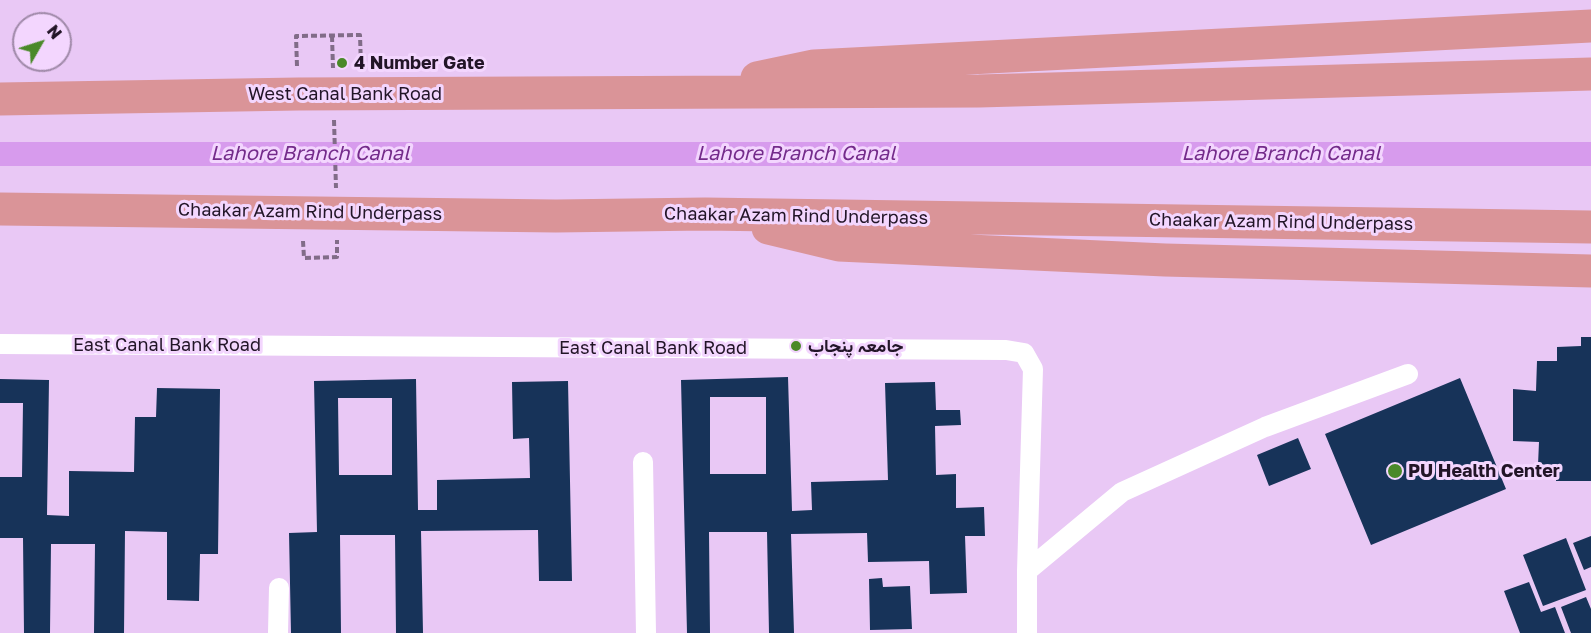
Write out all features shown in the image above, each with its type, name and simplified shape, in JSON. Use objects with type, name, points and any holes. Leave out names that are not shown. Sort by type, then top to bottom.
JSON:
[{"type":"highway","points":[[690,92],[814,66],[1591,26]]},
{"type":"highway","points":[[690,92],[979,91],[1591,74]]},
{"type":"highway","name":"West Canal Bank Road","points":[[0,99],[298,94],[690,92]]},
{"type":"highway","name":"Chaakar Azam Rind Underpass","points":[[0,209],[556,216],[705,214],[1591,227]]},
{"type":"highway","points":[[705,214],[839,245],[1165,260],[1591,271]]},
{"type":"street","name":"East Canal Bank Road","points":[[0,344],[1006,350],[1024,353],[1033,369],[1027,633]]},
{"type":"street","points":[[1027,571],[1122,492],[1265,427],[1408,374]]},
{"type":"street","points":[[643,462],[646,633]]},
{"type":"street","points":[[278,633],[279,588]]},
{"type":"path","points":[[296,36],[360,35]]},
{"type":"path","points":[[332,36],[333,70]]},
{"type":"path","points":[[334,117],[336,199]]},
{"type":"path","points":[[304,258],[337,257],[337,234]]},
{"type":"shaded area","name":"جامعہ پنجاب","points":[[0,0],[1591,0],[1591,633],[0,633]]},
{"type":"building","points":[[1581,337],[1591,337],[1591,481],[1556,481],[1557,465],[1538,465],[1539,442],[1513,441],[1513,389],[1536,391],[1537,361],[1557,361],[1557,347],[1581,346]]},
{"type":"building","points":[[788,377],[792,511],[812,510],[811,482],[888,480],[885,383],[935,382],[936,410],[960,410],[961,425],[935,426],[936,475],[956,474],[956,508],[984,507],[985,536],[965,536],[967,593],[930,594],[929,561],[868,562],[867,533],[791,534],[794,633],[769,633],[767,532],[709,532],[710,633],[687,633],[681,380]],"holes":[[[710,397],[766,397],[766,474],[710,474]]]},
{"type":"building","points":[[1460,378],[1506,489],[1371,545],[1325,434]]},
{"type":"building","points":[[0,379],[49,380],[47,515],[69,516],[69,471],[134,472],[135,417],[156,417],[157,388],[220,389],[218,554],[200,554],[199,601],[167,600],[167,532],[125,531],[124,633],[94,633],[95,544],[51,544],[50,633],[24,633],[23,538],[0,538],[0,477],[22,477],[23,403],[0,403]]},
{"type":"building","points":[[416,379],[418,510],[437,510],[437,480],[530,478],[529,438],[513,439],[512,382],[568,381],[572,581],[539,581],[538,530],[421,531],[423,633],[396,633],[395,535],[340,535],[341,633],[291,633],[289,533],[317,532],[314,381]],"holes":[[[338,398],[392,398],[392,475],[339,475]]]},
{"type":"building","points":[[1298,438],[1311,469],[1269,486],[1257,455]]},
{"type":"building","points":[[1591,536],[1591,567],[1584,570],[1573,543]]},
{"type":"building","points":[[1566,538],[1586,590],[1543,606],[1523,555]]},
{"type":"building","points":[[882,578],[883,587],[910,586],[912,629],[870,630],[869,579]]},
{"type":"building","points":[[1529,582],[1541,612],[1555,607],[1565,633],[1520,633],[1504,591]]},
{"type":"building","points":[[1586,597],[1591,609],[1591,633],[1571,633],[1561,607]]},
{"type":"waterway","name":"Lahore Branch Canal","points":[[0,154],[1591,154]]},
{"type":"place","name":"4 Number Gate","points":[[342,63]]},
{"type":"place","name":"جامعہ پنجاب","points":[[796,346]]},
{"type":"place","name":"PU Health Center","points":[[1395,471]]}]
